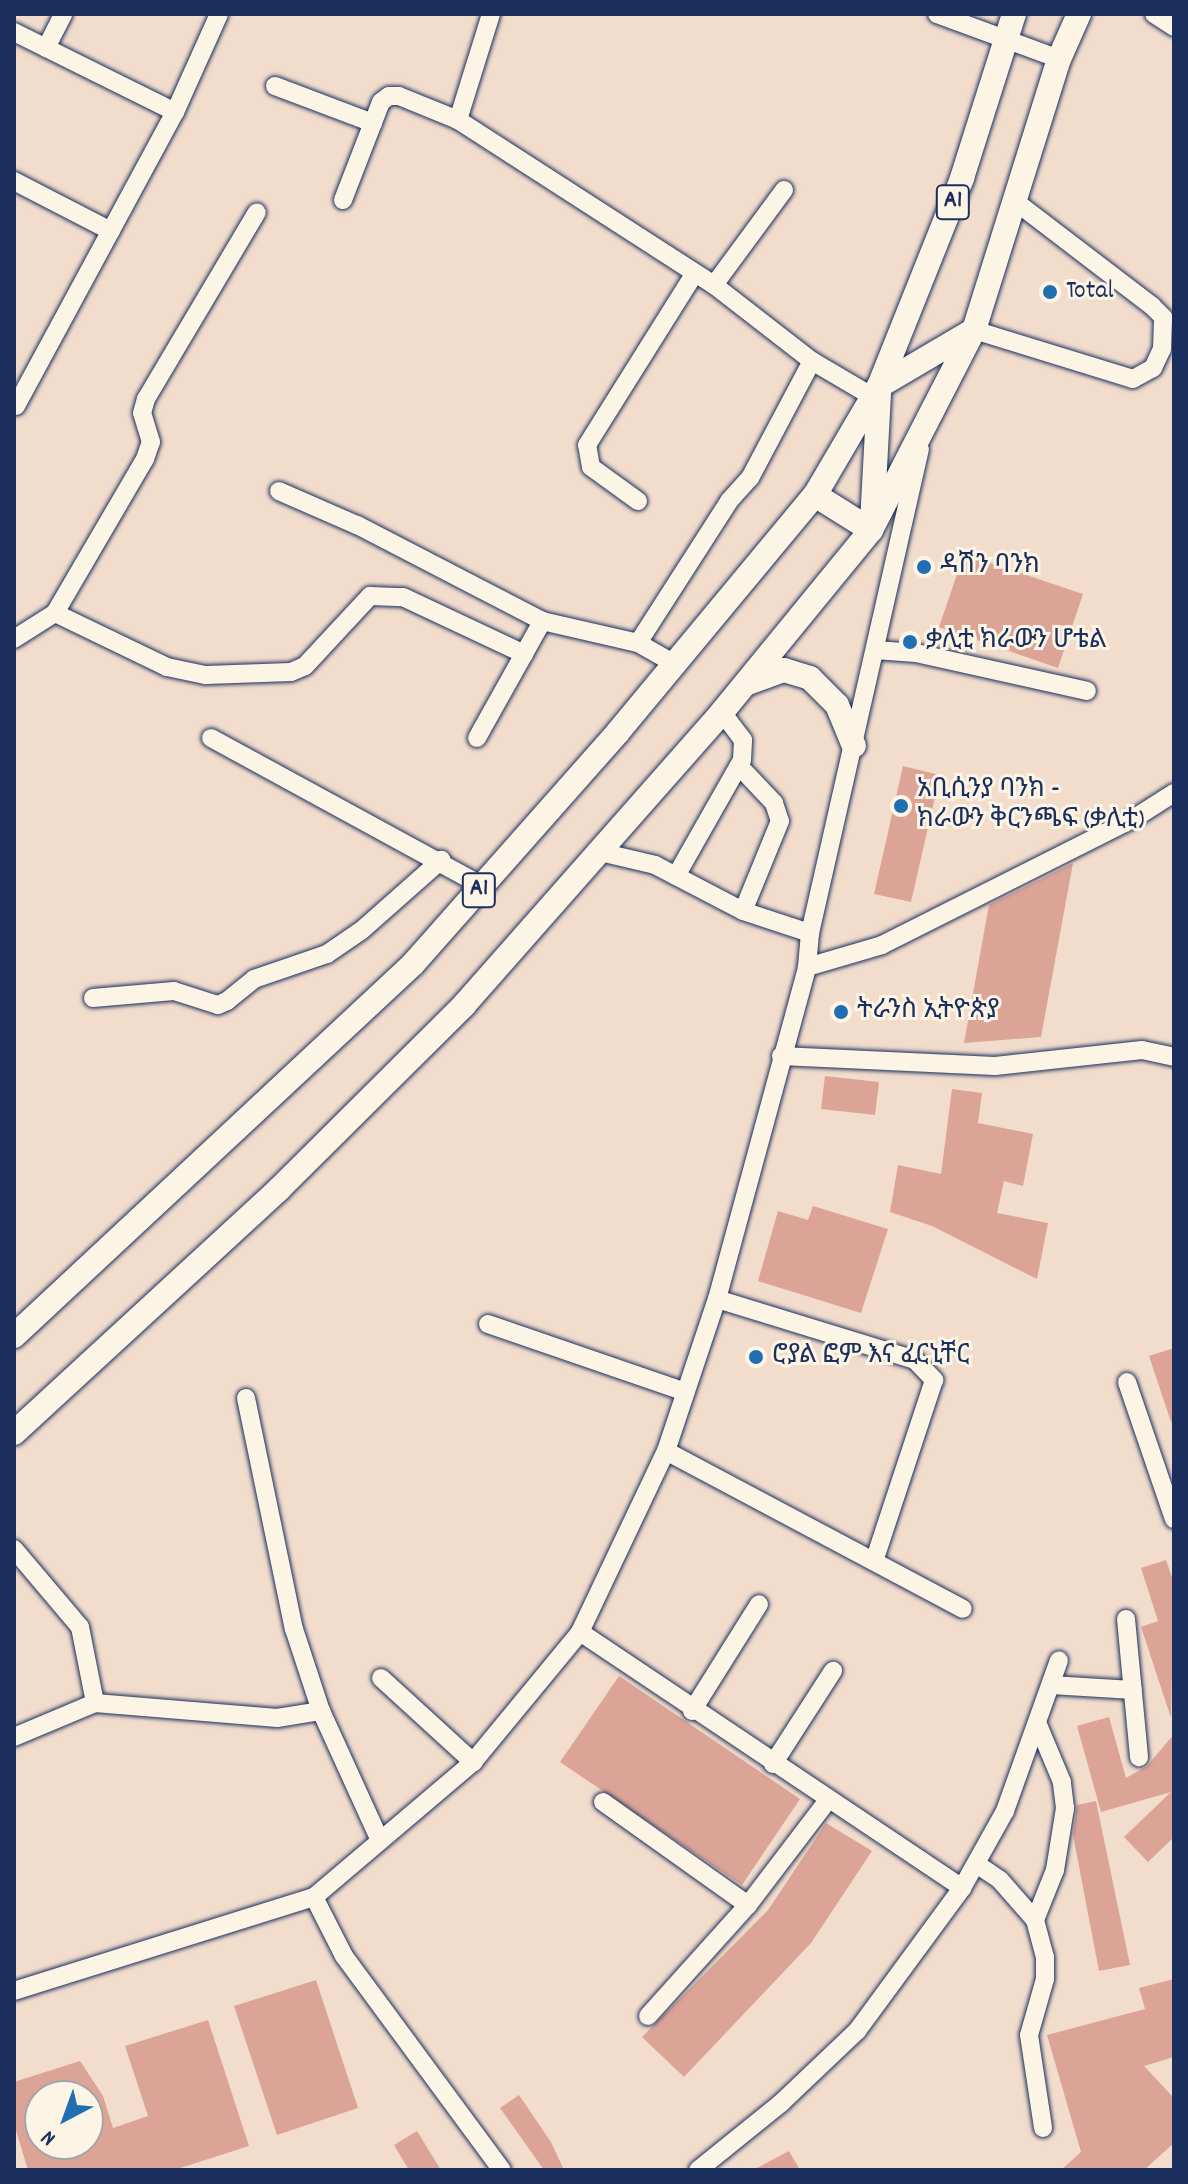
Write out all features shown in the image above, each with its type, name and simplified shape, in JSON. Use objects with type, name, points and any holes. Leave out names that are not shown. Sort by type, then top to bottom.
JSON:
[{"type":"main road","name":"A1","points":[[14,1336],[244,1127],[413,964],[675,664],[815,495],[876,392],[962,178],[1014,14]]},
{"type":"main road","name":"A1","points":[[14,1433],[279,1189],[442,1027],[722,712],[871,530],[922,439],[974,330],[1059,59],[1079,14]]},
{"type":"main road","name":"A1","points":[[876,392],[974,330]]},
{"type":"main road","name":"A1","points":[[871,530],[876,392]]},
{"type":"main road","points":[[815,495],[871,530]]},
{"type":"main road","points":[[742,686],[784,670],[810,678],[837,705],[854,746]]},
{"type":"street","points":[[46,48],[63,14]]},
{"type":"street","points":[[16,406],[175,112],[219,14]]},
{"type":"street","points":[[458,120],[491,14]]},
{"type":"street","points":[[937,14],[1003,42],[1059,59]]},
{"type":"street","points":[[1154,14],[1174,27]]},
{"type":"street","points":[[14,32],[175,112]]},
{"type":"street","points":[[275,86],[373,123]]},
{"type":"street","points":[[343,200],[373,123],[389,96],[458,120],[714,285],[812,361],[876,392]]},
{"type":"street","points":[[14,181],[111,231]]},
{"type":"street","points":[[714,285],[784,190]]},
{"type":"street","points":[[974,330],[1133,379],[1153,368],[1162,349],[1163,317],[1016,202]]},
{"type":"street","points":[[14,639],[55,613],[145,459],[151,442],[142,413],[146,399],[257,212]]},
{"type":"street","points":[[638,501],[591,467],[587,445],[695,273]]},
{"type":"street","points":[[638,643],[729,501],[750,478],[812,361]]},
{"type":"street","points":[[14,1991],[314,1897],[379,1838],[473,1762],[580,1632],[666,1451],[717,1299],[807,967],[810,933],[922,439]]},
{"type":"street","points":[[279,491],[357,525],[542,621],[638,643],[675,664]]},
{"type":"street","points":[[55,613],[188,674],[291,672],[316,657],[356,606],[385,594],[403,597],[524,654]]},
{"type":"street","points":[[477,738],[542,621]]},
{"type":"street","points":[[875,650],[916,653],[1087,691]]},
{"type":"street","points":[[676,876],[739,766],[743,740],[722,712]]},
{"type":"street","points":[[211,738],[441,860],[482,886]]},
{"type":"street","points":[[739,766],[774,803],[780,821],[743,911]]},
{"type":"street","points":[[807,967],[882,945],[1133,819],[1174,793]]},
{"type":"street","points":[[596,851],[655,865],[743,911],[810,933]]},
{"type":"street","points":[[93,998],[174,991],[218,1005],[254,979],[327,954],[441,860]]},
{"type":"street","points":[[781,1056],[995,1066],[1142,1050],[1174,1057]]},
{"type":"street","points":[[717,1299],[915,1360],[934,1380],[875,1558]]},
{"type":"street","points":[[488,1324],[686,1392]]},
{"type":"street","points":[[1127,1382],[1174,1519]]},
{"type":"street","points":[[246,1398],[294,1629],[321,1711],[379,1838]]},
{"type":"street","points":[[666,1451],[875,1558],[963,1609]]},
{"type":"street","points":[[14,1549],[80,1627],[95,1703]]},
{"type":"street","points":[[692,1711],[759,1604]]},
{"type":"street","points":[[1126,1619],[1139,1757]]},
{"type":"street","points":[[580,1632],[692,1711],[962,1888]]},
{"type":"street","points":[[698,2170],[781,2103],[857,2031],[962,1888],[978,1865],[1038,1725],[1059,1660]]},
{"type":"street","points":[[773,1764],[833,1671]]},
{"type":"street","points":[[381,1678],[473,1762]]},
{"type":"street","points":[[1051,1685],[1133,1690]]},
{"type":"street","points":[[14,1737],[95,1703],[277,1718],[321,1711]]},
{"type":"street","points":[[1035,1920],[1055,1870],[1065,1808],[1062,1782],[1038,1725]]},
{"type":"street","points":[[648,2016],[748,1905],[828,1800]]},
{"type":"street","points":[[603,1802],[748,1905]]},
{"type":"street","points":[[978,1865],[1007,1886],[1035,1920],[1045,1979],[1029,2035],[1043,2128]]},
{"type":"street","points":[[314,1897],[344,1956],[502,2170]]},
{"type":"building","points":[[964,554],[1083,594],[1058,668],[939,627]]},
{"type":"building","points":[[903,766],[940,775],[911,902],[874,894]]},
{"type":"building","points":[[1073,863],[1041,1037],[964,1043],[989,905]]},
{"type":"building","points":[[825,1076],[879,1082],[875,1115],[821,1109]]},
{"type":"building","points":[[952,1089],[982,1093],[978,1123],[1033,1134],[1023,1186],[1004,1181],[997,1213],[1048,1223],[1037,1279],[932,1226],[890,1212],[898,1165],[941,1174]]},
{"type":"building","points":[[813,1206],[888,1229],[861,1313],[758,1281],[778,1211],[808,1220]]},
{"type":"building","points":[[1174,1348],[1174,1422],[1171,1422],[1149,1356]]},
{"type":"building","points":[[1166,1560],[1174,1583],[1171,1718],[1141,1627],[1158,1621],[1141,1568]]},
{"type":"building","points":[[619,1676],[800,1799],[742,1885],[560,1762]]},
{"type":"building","points":[[1109,1717],[1126,1778],[1147,1766],[1174,1734],[1174,1837],[1148,1862],[1124,1837],[1171,1792],[1101,1812],[1077,1726]]},
{"type":"building","points":[[1096,1801],[1130,1965],[1099,1971],[1073,1835],[1077,1805]]},
{"type":"building","points":[[826,1823],[872,1851],[811,1943],[684,2077],[642,2037],[768,1910]]},
{"type":"building","points":[[1174,1979],[1174,2057],[1144,2066],[1174,2098],[1174,2143],[1144,2170],[1061,2170],[1081,2152],[1047,2035],[1145,2009],[1139,1988]]},
{"type":"building","points":[[316,1980],[358,2108],[277,2135],[234,2006]]},
{"type":"building","points":[[208,2020],[249,2146],[174,2170],[28,2170],[25,2160],[104,2160],[104,2099],[113,2128],[148,2116],[125,2046]]},
{"type":"building","points":[[80,2061],[92,2080],[24,2080],[24,2157],[14,2124],[14,2082]]},
{"type":"building","points":[[519,2095],[551,2142],[564,2170],[544,2170],[500,2108]]},
{"type":"building","points":[[417,2131],[441,2170],[409,2170],[394,2145]]},
{"type":"building","points":[[789,2151],[800,2170],[753,2170]]},
{"type":"place","name":"Total","points":[[1050,292]]},
{"type":"place","name":"ዳሽን ባንክ","points":[[924,567]]},
{"type":"place","name":"ቃሊቲ ክራውን ሆቴል","points":[[910,642]]},
{"type":"place","name":"አቢሲንያ ባንክ - ክራውን ቅርንጫፍ (ቃሊቲ)","points":[[901,806]]},
{"type":"place","name":"ትራንስ ኢትዮጵያ","points":[[841,1012]]},
{"type":"place","name":"ሮያል ፎም እና ፈርኒቸር","points":[[756,1357]]}]
